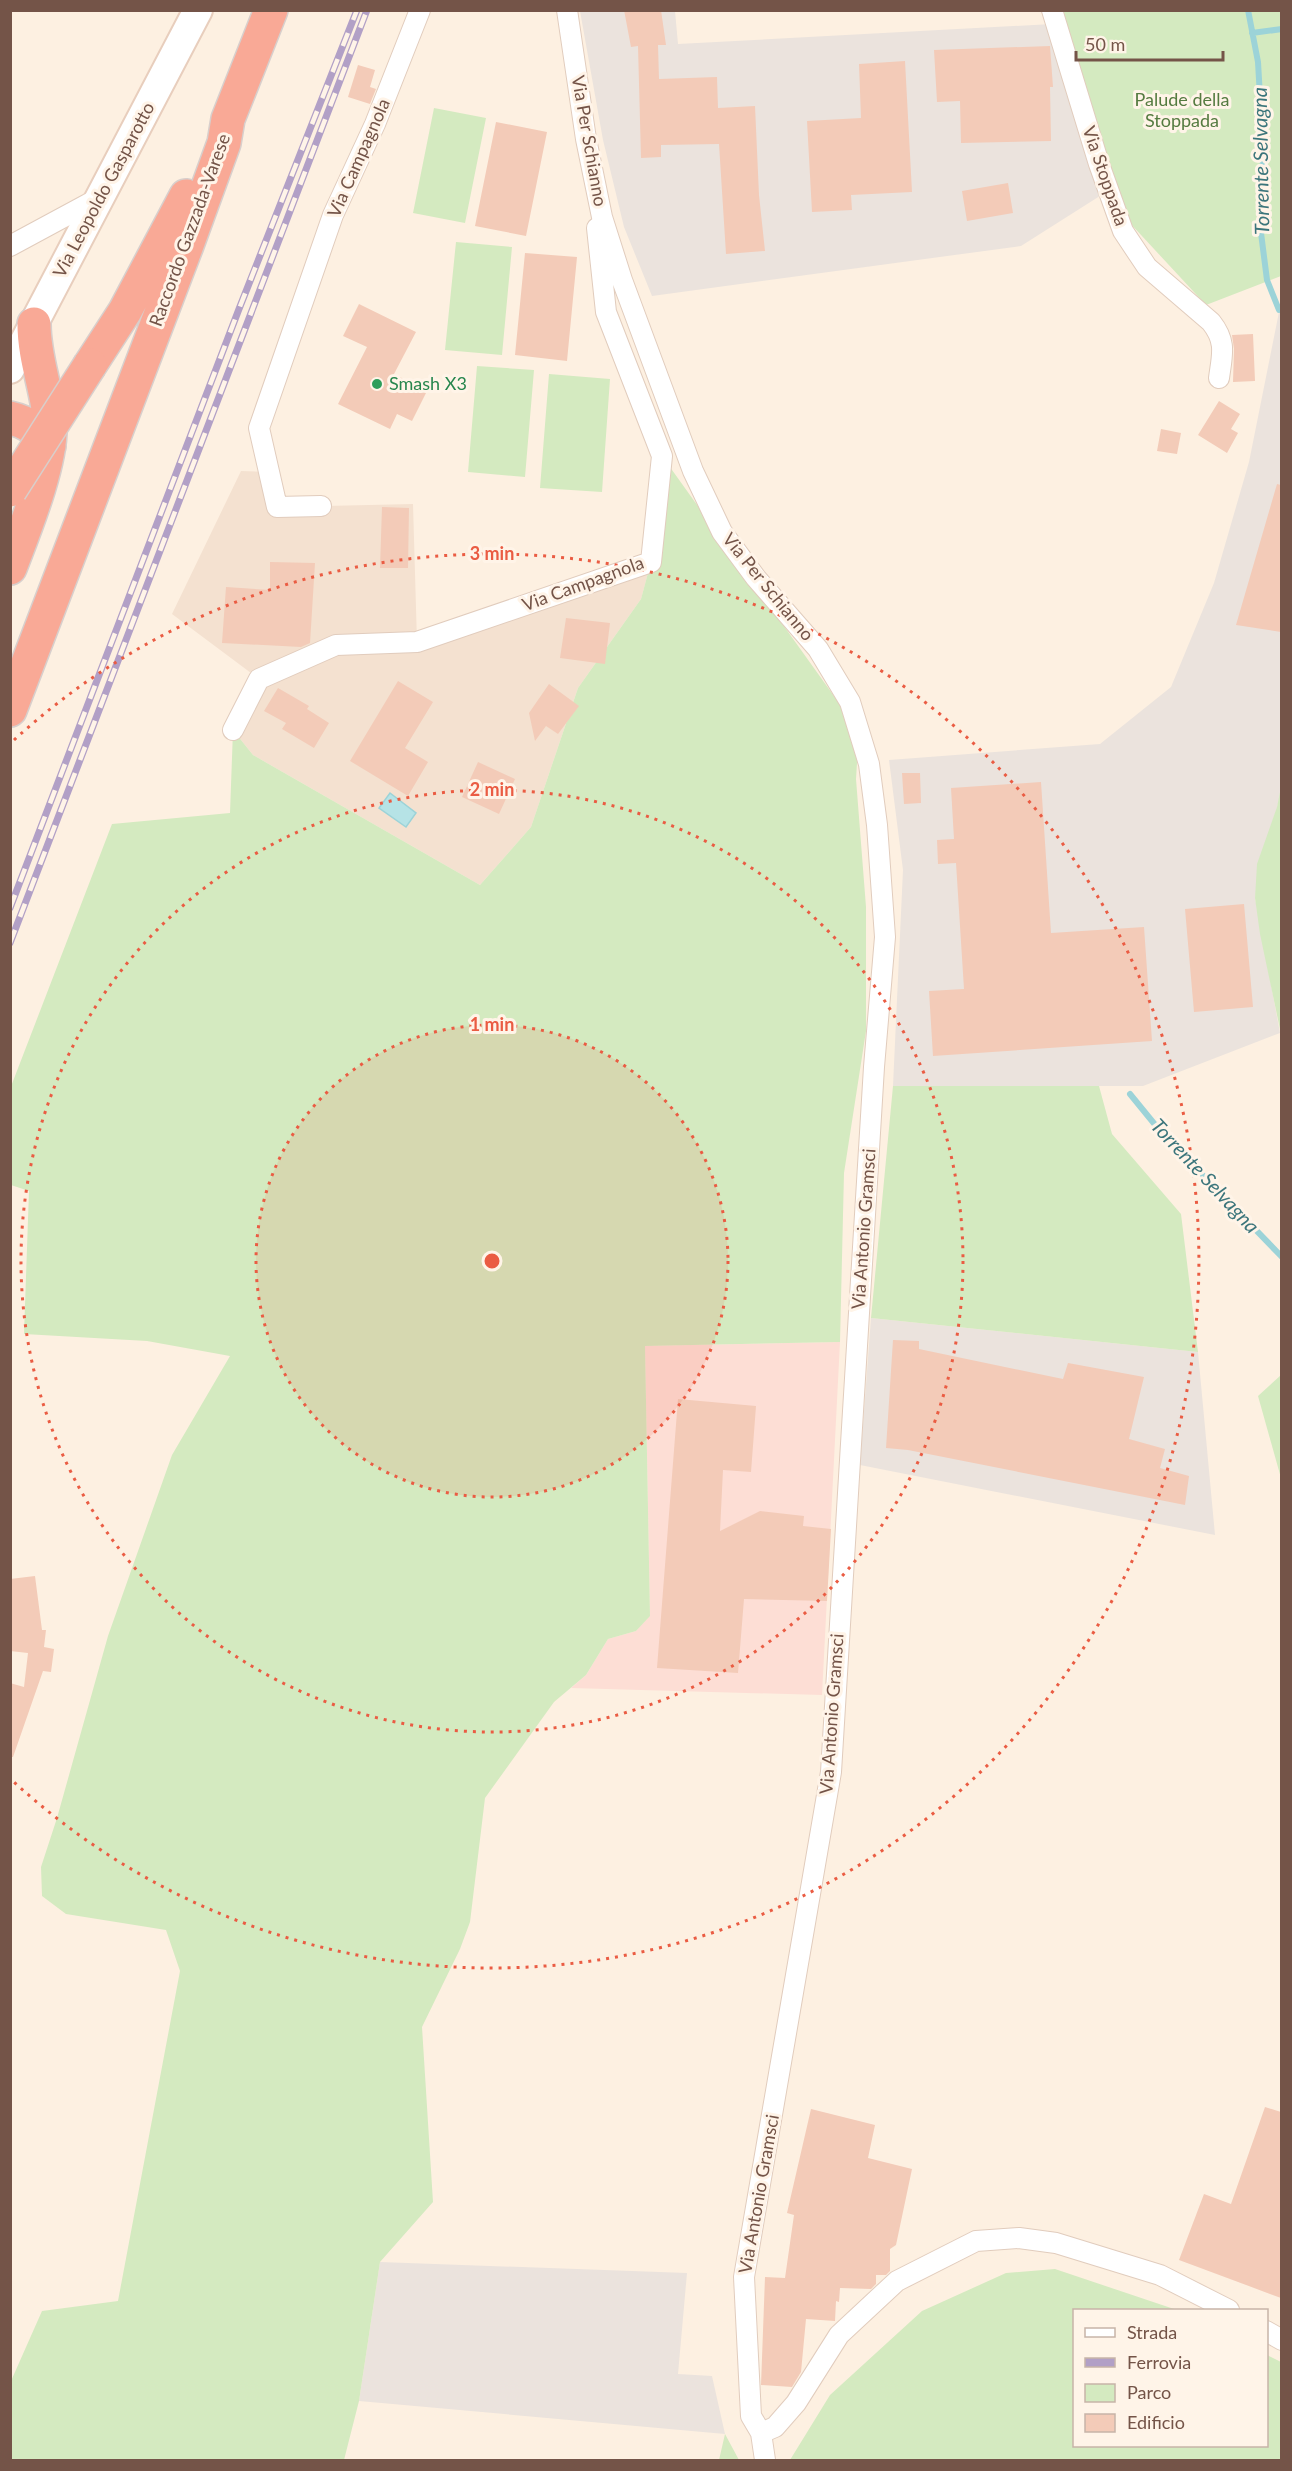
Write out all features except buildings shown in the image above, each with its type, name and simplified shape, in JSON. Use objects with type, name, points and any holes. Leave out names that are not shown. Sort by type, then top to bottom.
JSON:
[{"type":"highway","points":[[228,119],[271,10]]},
{"type":"highway","name":"Raccordo Gazzada-Varese","points":[[11,485],[125,311],[174,220],[215,136],[228,119]]},
{"type":"highway","name":"Raccordo Gazzada-Varese","points":[[10,710],[211,182],[227,131],[228,119]]},
{"type":"highway","points":[[10,568],[32,507],[49,446],[49,422],[37,363],[34,324]]},
{"type":"highway","points":[[10,418],[32,426],[41,433],[49,446]]},
{"type":"highway","points":[[10,560],[11,485]]},
{"type":"main road","name":"Via Leopoldo Gasparotto","points":[[10,369],[198,10]]},
{"type":"street","name":"Via Campagnola","points":[[321,506],[277,507],[259,428],[333,215],[375,124],[420,10]]},
{"type":"street","name":"Via Per Schianno","points":[[567,10],[586,139],[602,217],[622,280],[693,471],[722,532],[756,578],[818,649],[850,702],[869,764],[885,937],[874,1067]]},
{"type":"street","name":"Via Stoppada","points":[[1052,10],[1123,231],[1147,267],[1211,322],[1220,333],[1223,344],[1219,378]]},
{"type":"street","name":"Via Campagnola","points":[[233,730],[259,679],[336,645],[417,642],[651,562],[662,456],[606,312],[586,139]]},
{"type":"street","points":[[10,246],[101,197]]},
{"type":"street","name":"Via Antonio Gramsci","points":[[765,2460],[761,2433],[751,2416],[744,2277],[831,1772],[874,1067]]},
{"type":"street","points":[[761,2433],[775,2427],[796,2403],[839,2335],[897,2281],[976,2241],[1019,2238],[1056,2243],[1160,2275],[1227,2309]]},
{"type":"street","points":[[1268,2332],[1281,2340]]},
{"type":"shaded area","points":[[580,11],[675,11],[678,44],[1052,24],[1103,194],[1021,246],[652,296],[624,227],[603,140]]},
{"type":"shaded area","points":[[1281,302],[1282,787],[1255,898],[1280,1033],[1143,1086],[893,1086],[903,870],[889,760],[1100,744],[1171,687],[1214,583],[1249,462]]},
{"type":"shaded area","points":[[241,471],[272,472],[281,507],[413,504],[417,642],[651,562],[641,599],[578,688],[531,827],[480,885],[253,755],[233,730],[259,679],[172,614]]},
{"type":"shaded area","points":[[871,1318],[1198,1352],[1215,1535],[860,1465]]},
{"type":"shaded area","points":[[840,1342],[822,1695],[571,1688],[586,1675],[608,1639],[636,1631],[650,1615],[645,1346]]},
{"type":"shaded area","points":[[380,2262],[687,2273],[678,2374],[712,2376],[725,2434],[359,2401]]},
{"type":"green space","name":"Palude della Stoppada","points":[[1048,11],[1281,11],[1281,276],[1206,305],[1103,194]]},
{"type":"green space","points":[[434,108],[486,118],[465,223],[413,213]]},
{"type":"green space","points":[[456,242],[512,247],[502,355],[445,350]]},
{"type":"green space","points":[[477,366],[534,370],[525,477],[468,472]]},
{"type":"green space","points":[[549,374],[610,379],[602,492],[540,488]]},
{"type":"green space","points":[[662,456],[859,731],[856,779],[866,907],[866,1031],[844,1173],[840,1342],[645,1346],[650,1616],[636,1631],[608,1639],[586,1675],[554,1702],[485,1798],[470,1922],[460,1949],[422,2027],[433,2202],[380,2262],[359,2401],[344,2460],[11,2460],[11,2381],[42,2311],[118,2301],[180,1971],[166,1930],[66,1914],[42,1896],[41,1867],[108,1636],[172,1455],[230,1356],[147,1341],[24,1334],[29,1191],[11,1185],[10,1089],[112,824],[230,813],[233,730],[253,755],[480,885],[531,827],[578,688],[641,599],[663,517]]},
{"type":"green space","points":[[1281,787],[1282,1034],[1260,934],[1255,898],[1257,864],[1277,807]]},
{"type":"green space","points":[[893,1086],[1099,1086],[1112,1134],[1181,1214],[1198,1352],[871,1318]]},
{"type":"green space","points":[[1281,1375],[1281,1478],[1258,1396]]},
{"type":"green space","points":[[1055,2269],[1174,2309],[1073,2309],[1073,2447],[1268,2447],[1268,2356],[1281,2362],[1281,2460],[790,2460],[830,2395],[922,2311],[1006,2273]]},
{"type":"green space","points":[[725,2434],[739,2460],[719,2460]]},
{"type":"water","points":[[390,793],[416,813],[406,827],[379,808]]},
{"type":"waterway","name":"Torrente Selvagna","points":[[1248,10],[1258,62],[1263,149],[1261,233],[1267,280],[1279,310]]},
{"type":"waterway","points":[[1252,33],[1282,29]]},
{"type":"waterway","name":"Torrente Selvagna","points":[[1130,1094],[1161,1132],[1282,1257]]},
{"type":"railway","points":[[10,908],[239,309],[357,10]]},
{"type":"railway","points":[[10,943],[367,10]]},
{"type":"place","name":"Smash X3","points":[[377,384]]}]
